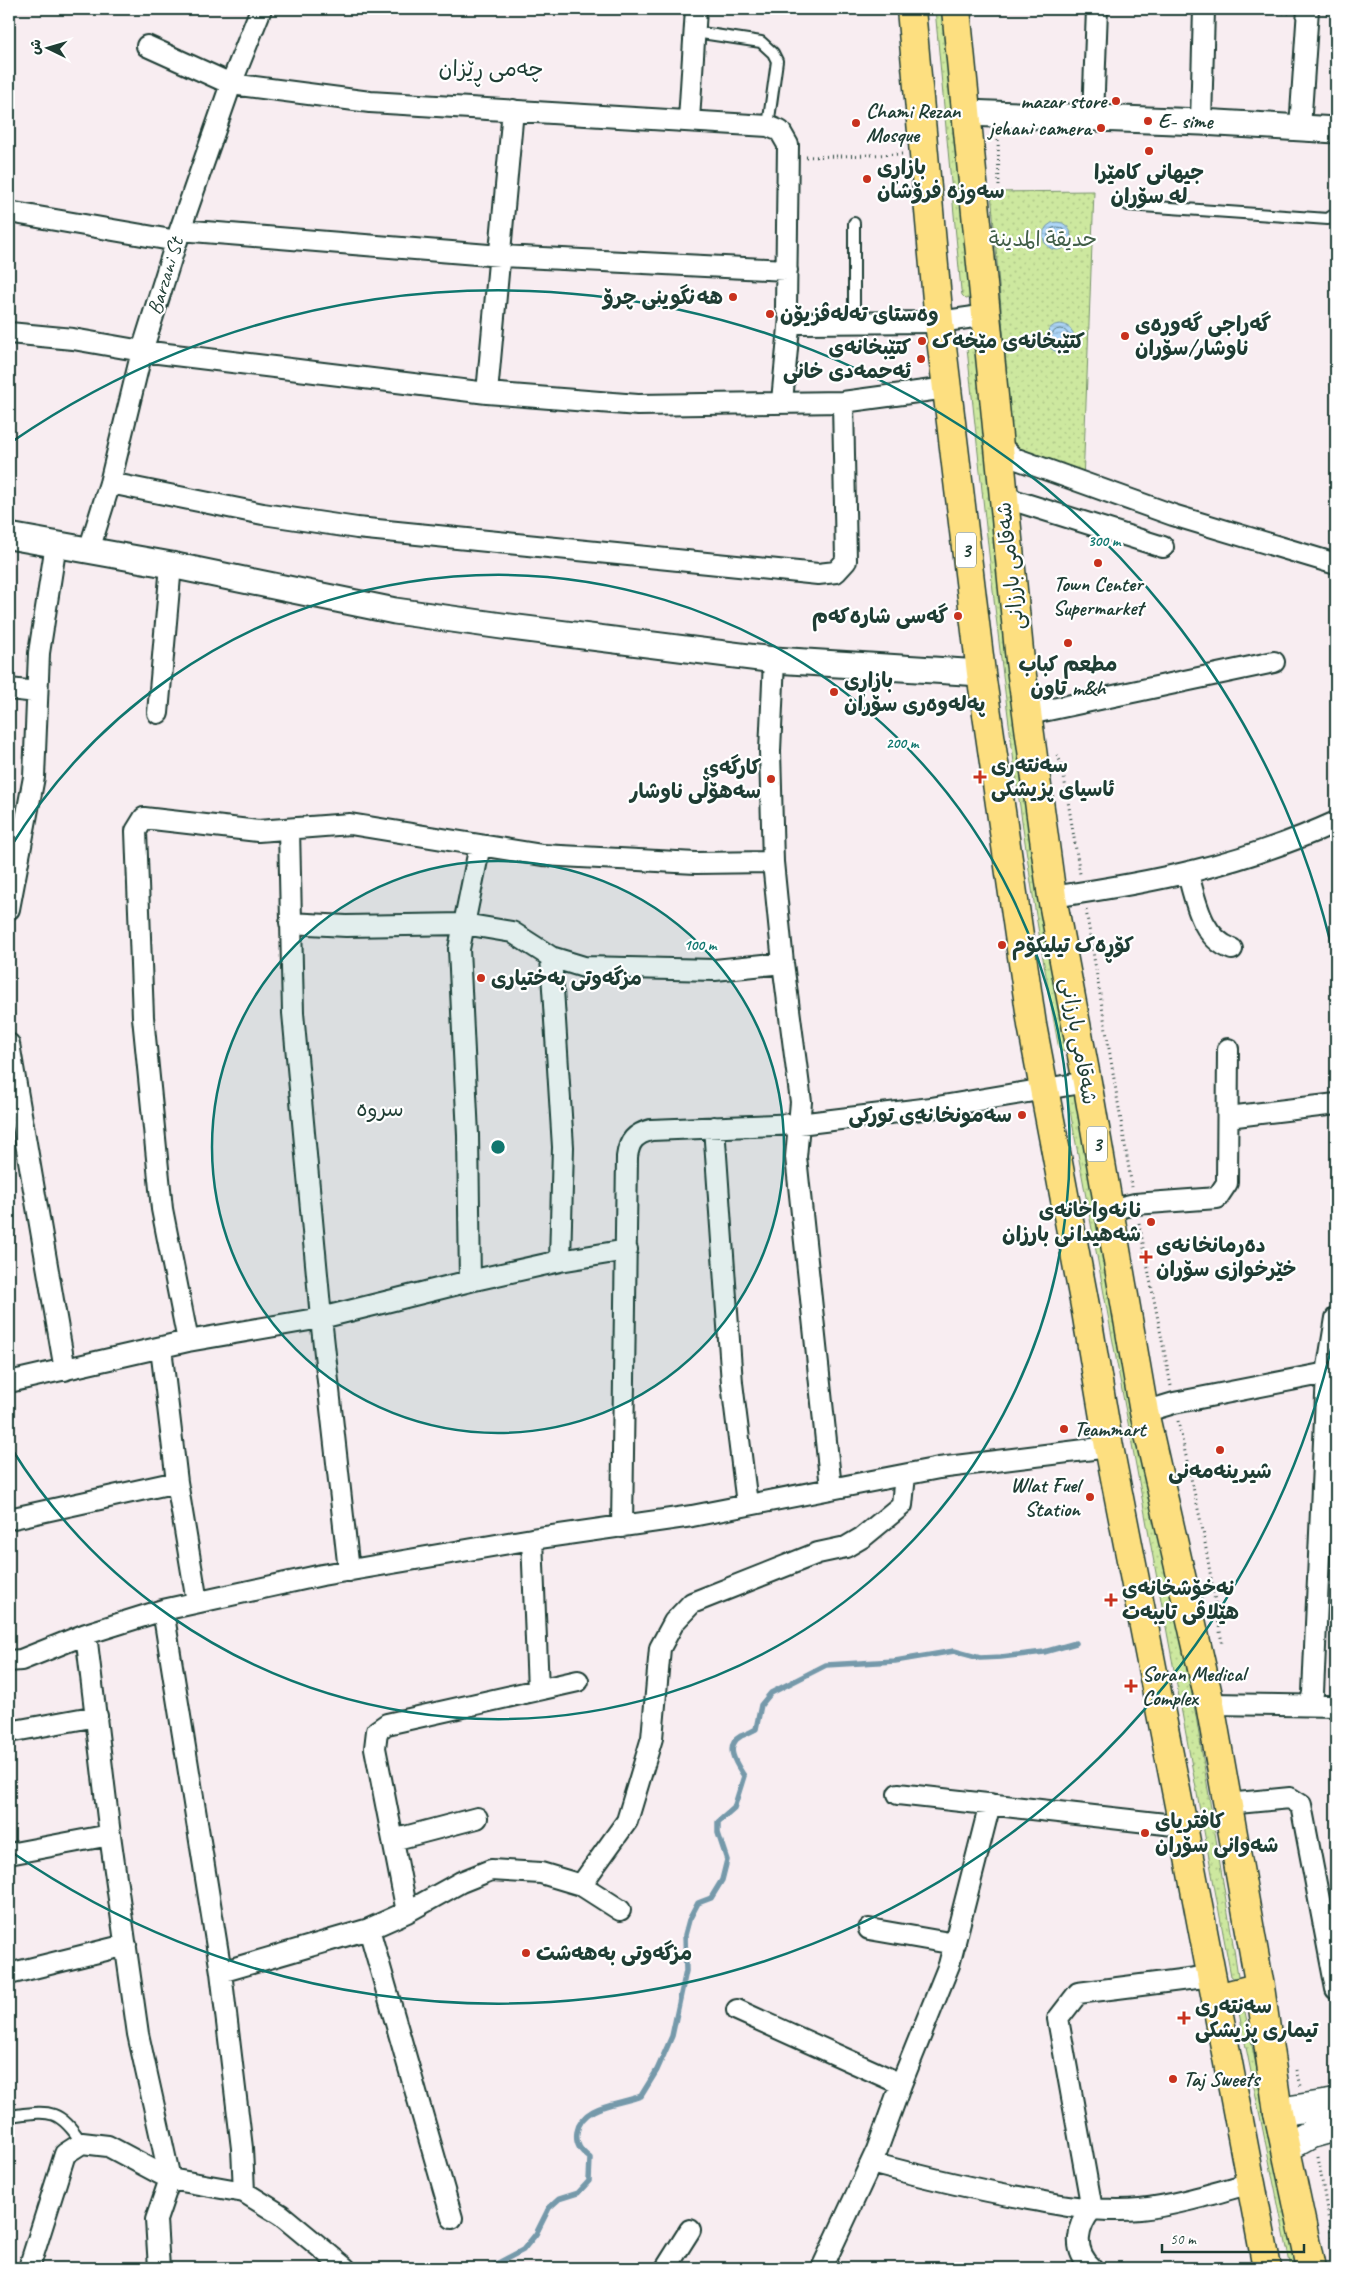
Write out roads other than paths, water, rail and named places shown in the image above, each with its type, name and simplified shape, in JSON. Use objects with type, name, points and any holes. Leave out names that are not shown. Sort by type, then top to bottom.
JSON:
[{"type":"highway","name":"شەقامی بارزانی","points":[[911,9],[939,322],[981,673],[1044,1089],[1086,1311],[1109,1447],[1184,1826],[1267,2268]]},
{"type":"highway","name":"شەقامی بارزانی","points":[[956,9],[980,114],[988,315],[998,444],[1020,661],[1052,897],[1087,1082],[1144,1412],[1210,1704],[1260,1988],[1278,2112],[1311,2268]]},
{"type":"highway","points":[[1214,1987],[1260,1988]]},
{"type":"main road","points":[[1278,2112],[1336,2103]]},
{"type":"main road","points":[[1286,2148],[1311,2134],[1331,2140]]},
{"type":"street","name":"Barzani St","points":[[89,550],[110,483],[142,351],[178,235],[231,84],[261,9]]},
{"type":"street","points":[[689,120],[696,9]]},
{"type":"street","points":[[1093,117],[1097,9]]},
{"type":"street","points":[[1201,122],[1204,9]]},
{"type":"street","points":[[1300,128],[1308,11]]},
{"type":"street","points":[[147,46],[231,84],[370,102],[689,120],[768,126],[780,131],[788,146],[786,308],[790,317],[782,401]]},
{"type":"street","points":[[487,393],[513,110]]},
{"type":"street","points":[[980,114],[1093,117],[1336,130]]},
{"type":"street","points":[[9,212],[178,235],[501,256],[787,270]]},
{"type":"street","points":[[790,317],[799,323],[854,323],[939,322],[988,315]]},
{"type":"street","points":[[9,333],[73,339],[142,351],[487,393],[638,405],[782,401],[843,402],[947,388]]},
{"type":"street","points":[[110,483],[263,514],[357,528],[827,573],[836,572],[846,561],[843,402]]},
{"type":"street","points":[[998,444],[1014,458],[1173,515],[1336,564]]},
{"type":"street","points":[[1003,494],[1016,501],[1163,547]]},
{"type":"street","points":[[9,536],[171,565],[395,611],[774,660],[981,673]]},
{"type":"street","points":[[9,909],[17,828],[34,777],[39,653],[56,544]]},
{"type":"street","points":[[158,713],[171,565]]},
{"type":"street","points":[[774,660],[770,751],[773,862],[783,963],[801,1102],[796,1157],[831,1488]]},
{"type":"street","points":[[1028,714],[1274,662]]},
{"type":"street","points":[[9,689],[37,692]]},
{"type":"street","points":[[188,1341],[162,1209],[143,1017],[136,831],[144,818],[258,831],[350,824],[552,855],[696,863],[773,862]]},
{"type":"street","points":[[1052,897],[1188,874],[1286,844],[1336,822]]},
{"type":"street","points":[[289,829],[293,1013],[321,1318],[349,1571]]},
{"type":"street","points":[[470,1281],[468,1135],[459,949],[480,845]]},
{"type":"street","points":[[1188,874],[1208,930],[1220,945],[1232,949]]},
{"type":"street","points":[[290,923],[346,926],[464,924],[512,932],[551,957],[584,967],[715,970],[783,963]]},
{"type":"street","points":[[551,957],[563,1147],[560,1261]]},
{"type":"street","points":[[9,1044],[65,1370]]},
{"type":"street","points":[[1109,1210],[1135,1204],[1217,1198],[1227,1183],[1228,1049]]},
{"type":"street","points":[[622,1527],[628,1147],[633,1138],[641,1132],[651,1130],[800,1124],[931,1108],[1087,1082]]},
{"type":"street","points":[[1228,1117],[1336,1104]]},
{"type":"street","points":[[714,1127],[732,1382],[747,1504]]},
{"type":"street","points":[[9,1382],[188,1341],[321,1318],[560,1261],[627,1250]]},
{"type":"street","points":[[1310,1705],[1314,1684],[1331,1373],[1336,1318]]},
{"type":"street","points":[[160,1348],[177,1482],[196,1602]]},
{"type":"street","points":[[1144,1412],[1174,1403],[1331,1373]]},
{"type":"street","points":[[9,1661],[21,1660],[86,1634],[163,1610],[322,1575],[692,1516],[905,1475],[1109,1447]]},
{"type":"street","points":[[581,1885],[627,1821],[652,1738],[660,1648],[674,1622],[692,1604],[818,1553],[846,1547],[863,1537],[902,1505],[905,1475]]},
{"type":"street","points":[[9,1519],[177,1482]]},
{"type":"street","points":[[532,1540],[538,1690]]},
{"type":"street","points":[[163,1610],[221,1972],[242,2148],[244,2192]]},
{"type":"street","points":[[86,1634],[110,1835],[138,2034],[170,2179],[156,2220],[159,2268]]},
{"type":"street","points":[[407,1912],[375,1748],[377,1731],[387,1724],[578,1681]]},
{"type":"street","points":[[1210,1704],[1336,1706]]},
{"type":"street","points":[[9,1732],[96,1716]]},
{"type":"street","points":[[898,1794],[1184,1826]]},
{"type":"street","points":[[1227,1804],[1290,1798],[1301,1805],[1336,1989]]},
{"type":"street","points":[[822,2268],[871,2163],[949,1965],[990,1804]]},
{"type":"street","points":[[393,1840],[477,1818]]},
{"type":"street","points":[[9,1854],[110,1835]]},
{"type":"street","points":[[221,1972],[369,1930],[407,1912],[461,1882],[491,1870],[541,1874],[581,1885],[620,1910]]},
{"type":"street","points":[[869,1929],[955,1944]]},
{"type":"street","points":[[369,1930],[452,2218]]},
{"type":"street","points":[[9,1974],[126,1945]]},
{"type":"street","points":[[1092,2268],[1080,2252],[1078,2240],[1080,2228],[1092,2208],[1058,2019],[1078,1993],[1214,1987]]},
{"type":"street","points":[[737,2010],[901,2084]]},
{"type":"street","points":[[29,2268],[65,2154],[82,2144],[108,2146],[170,2179],[244,2192],[281,2215],[345,2268]]},
{"type":"street","points":[[871,2163],[957,2185],[1049,2203],[1092,2208],[1140,2209],[1186,2200],[1251,2183]]},
{"type":"street","points":[[666,2268],[690,2230]]},
{"type":"lane","points":[[695,32],[761,42],[773,53],[777,61],[768,126]]},
{"type":"lane","points":[[1128,205],[1328,219],[1336,214]]},
{"type":"lane","points":[[854,222],[854,323]]},
{"type":"lane","points":[[9,2116],[43,2112],[58,2115],[82,2144]]},
{"type":"water","points":[[1057,222],[1067,226],[1071,236],[1067,246],[1057,250],[1047,246],[1043,236],[1047,226]]},
{"type":"water","points":[[1060,324],[1070,328],[1074,338],[1070,348],[1060,352],[1050,348],[1046,338],[1050,328]]},
{"type":"waterway","points":[[489,2268],[523,2250],[536,2234],[549,2208],[559,2199],[578,2193],[589,2181],[590,2158],[579,2147],[577,2141],[580,2123],[586,2116],[603,2107],[641,2096],[657,2070],[672,2036],[686,1971],[685,1935],[689,1920],[698,1903],[711,1898],[722,1880],[727,1860],[718,1833],[718,1822],[734,1808],[744,1776],[733,1756],[733,1745],[741,1736],[756,1729],[761,1705],[771,1693],[826,1665],[895,1661],[954,1651],[980,1658],[1001,1657],[1044,1652],[1076,1643]]},
{"type":"place","name":"mazar store","points":[[1116,101]]},
{"type":"place","name":"E- sime","points":[[1148,121]]},
{"type":"place","name":"Chami Rezan Mosque","points":[[856,123]]},
{"type":"place","name":"jehani camera","points":[[1101,128]]},
{"type":"place","name":"جیهانی كامێرا له‌ سۆران","points":[[1149,151]]},
{"type":"place","name":"بازاڕی سەوزە فرۆشان","points":[[867,179]]},
{"type":"place","name":"هەنگوینی چرۆ","points":[[733,297]]},
{"type":"place","name":"وەستای تەلەڤزیۆن","points":[[770,314]]},
{"type":"place","name":"گەراجی گەورەی ناوشار/سۆران","points":[[1125,336]]},
{"type":"place","name":"کتێبخانەی مێخەک","points":[[922,341]]},
{"type":"place","name":"کتێبخانەی ئەحمەدی خانی","points":[[921,359]]},
{"type":"place","name":"Town Center Supermarket","points":[[1098,563]]},
{"type":"place","name":"گەسی شارەکەم","points":[[958,616]]},
{"type":"place","name":"مطعم كباب تاون m&h","points":[[1068,643]]},
{"type":"place","name":"بازاڕی پەلەوەری سۆران","points":[[834,692]]},
{"type":"place","name":"سەنتەری ئاسیای پزیشکی","points":[[980,777]]},
{"type":"place","name":"کارگەی سەهۆڵی ناوشار","points":[[771,779]]},
{"type":"place","name":"کۆڕەک تیلیکۆم","points":[[1002,945]]},
{"type":"place","name":"مزگەوتی بەختیاری","points":[[481,978]]},
{"type":"place","name":"سەمونخانەی تورکی","points":[[1022,1115]]},
{"type":"place","name":"نانەواخانەی شەهیدانی بارزان","points":[[1151,1222]]},
{"type":"place","name":"دەرمانخانەی خێرخوازی سۆران","points":[[1146,1257]]},
{"type":"place","name":"Teammart","points":[[1064,1429]]},
{"type":"place","name":"شیرینەمەنی","points":[[1220,1450]]},
{"type":"place","name":"Wlat Fuel Station","points":[[1090,1497]]},
{"type":"place","name":"نەخۆشخانەی هێلاڤی تایبەت","points":[[1111,1600]]},
{"type":"place","name":"Soran Medical Complex","points":[[1131,1686]]},
{"type":"place","name":"کافتریای شەوانی سۆران","points":[[1145,1833]]},
{"type":"place","name":"مزگەوتی بەهەشت","points":[[526,1953]]},
{"type":"place","name":"سەنتەری تیماری پزیشکی","points":[[1184,2018]]},
{"type":"place","name":"Taj Sweets","points":[[1173,2079]]},
{"type":"district","name":"چەمی ڕێزان","points":[[491,68]]},
{"type":"district","name":"سروە","points":[[380,1108]]},
{"type":"park label","name":"حديقة المدينة","points":[[1043,239]]}]
